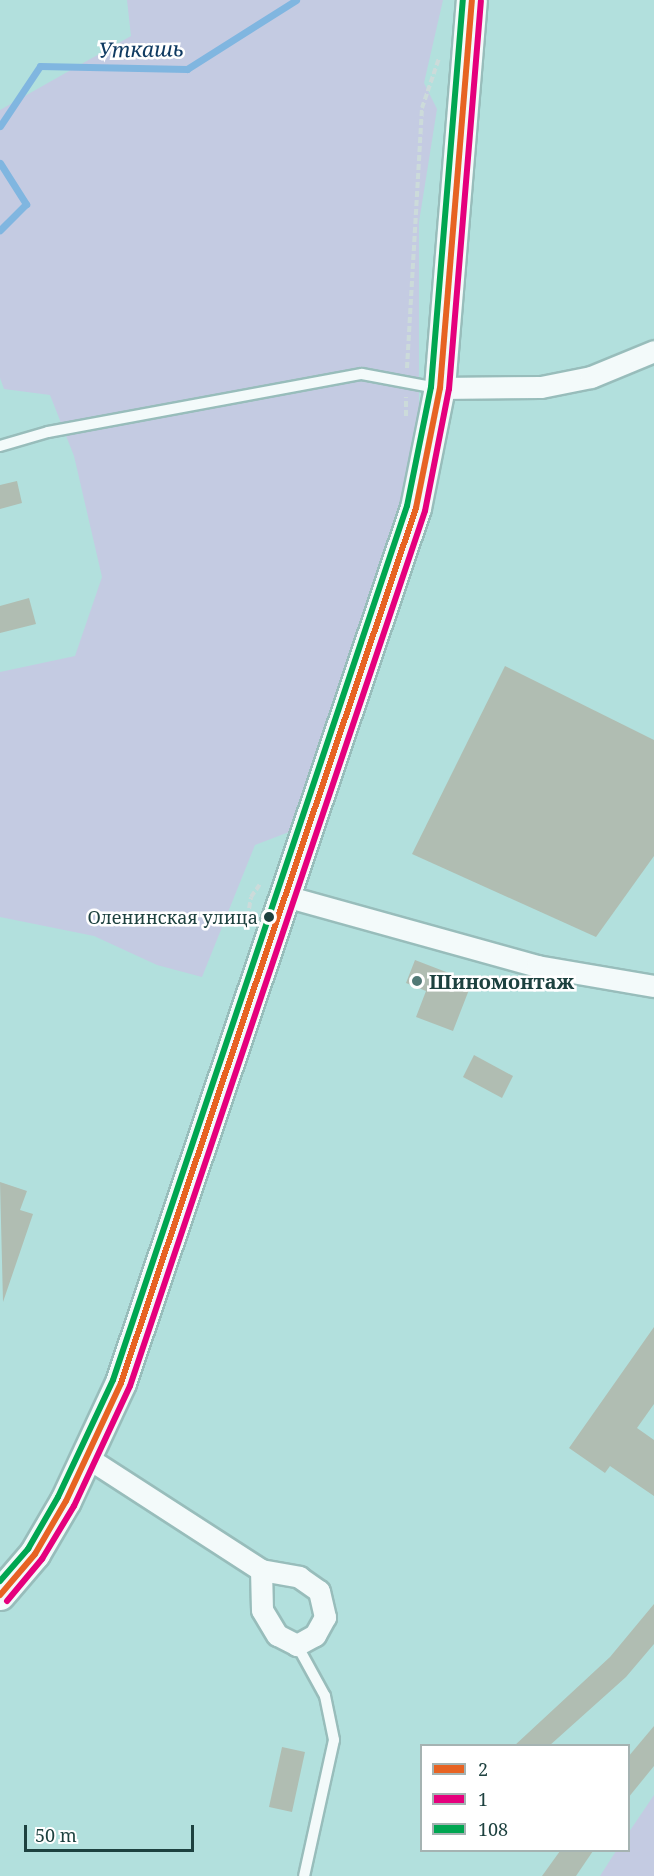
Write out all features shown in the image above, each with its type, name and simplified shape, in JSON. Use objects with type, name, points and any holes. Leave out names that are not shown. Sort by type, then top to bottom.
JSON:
[{"type":"street","points":[[0,1595],[35,1554],[88,1458],[142,1325],[274,887],[416,508],[440,388],[472,0]]},
{"type":"street","points":[[440,388],[541,387],[591,377],[654,351]]},
{"type":"street","points":[[274,887],[537,966],[654,986]]},
{"type":"street","points":[[88,1458],[261,1570],[299,1577],[319,1591],[325,1617],[315,1635],[297,1645],[277,1635],[262,1610],[261,1570]]},
{"type":"lane","points":[[0,446],[48,432],[362,374],[440,388]]},
{"type":"lane","points":[[297,1645],[325,1696],[334,1740],[304,1876]]},
{"type":"path","points":[[406,426],[406,382],[422,108],[441,53]]},
{"type":"path","points":[[247,934],[245,915],[274,887]]},
{"type":"shaded area","points":[[127,0],[443,0],[424,83],[437,109],[419,222],[419,430],[400,504],[289,832],[255,845],[202,977],[157,965],[94,936],[0,917],[0,672],[75,656],[102,577],[74,456],[50,395],[4,389],[0,378],[0,110],[131,36]]},
{"type":"shaded area","points":[[654,1795],[654,1876],[600,1876],[615,1852],[630,1852],[630,1831]]},
{"type":"building","points":[[17,481],[22,503],[0,509],[0,485]]},
{"type":"building","points":[[29,598],[36,624],[0,633],[0,606]]},
{"type":"building","points":[[505,666],[654,740],[654,856],[596,937],[412,854]]},
{"type":"building","points":[[415,960],[472,982],[453,1031],[416,1017],[426,991],[406,983]]},
{"type":"building","points":[[474,1055],[513,1076],[502,1098],[463,1077]]},
{"type":"building","points":[[0,1182],[27,1191],[20,1210],[33,1214],[3,1302]]},
{"type":"building","points":[[654,1327],[654,1404],[637,1428],[654,1440],[654,1496],[610,1466],[605,1473],[569,1448]]},
{"type":"building","points":[[654,1604],[654,1644],[626,1677],[551,1744],[516,1744],[610,1657]]},
{"type":"building","points":[[654,1726],[654,1766],[630,1796],[630,1755]]},
{"type":"building","points":[[282,1747],[305,1752],[292,1812],[269,1807]]},
{"type":"building","points":[[559,1852],[592,1852],[576,1876],[542,1876]]},
{"type":"waterway","name":"Уткашь","points":[[0,126],[40,66],[187,69],[296,0]]},
{"type":"waterway","name":"Уткашь","points":[[0,163],[26,204],[0,230]]},
{"type":"transit line","name":"108","points":[[0,1581],[28,1549],[58,1497],[113,1380],[407,506],[431,387],[463,0]]},
{"type":"transit line","name":"2","points":[[0,1595],[35,1554],[66,1501],[121,1383],[416,508],[440,388],[472,0]]},
{"type":"transit line","name":"1","points":[[7,1601],[42,1559],[74,1506],[130,1386],[425,511],[449,389],[481,1]]},
{"type":"place","name":"Оленинская улица","points":[[269,917]]},
{"type":"place","name":"Шиномонтаж","points":[[417,981]]}]
